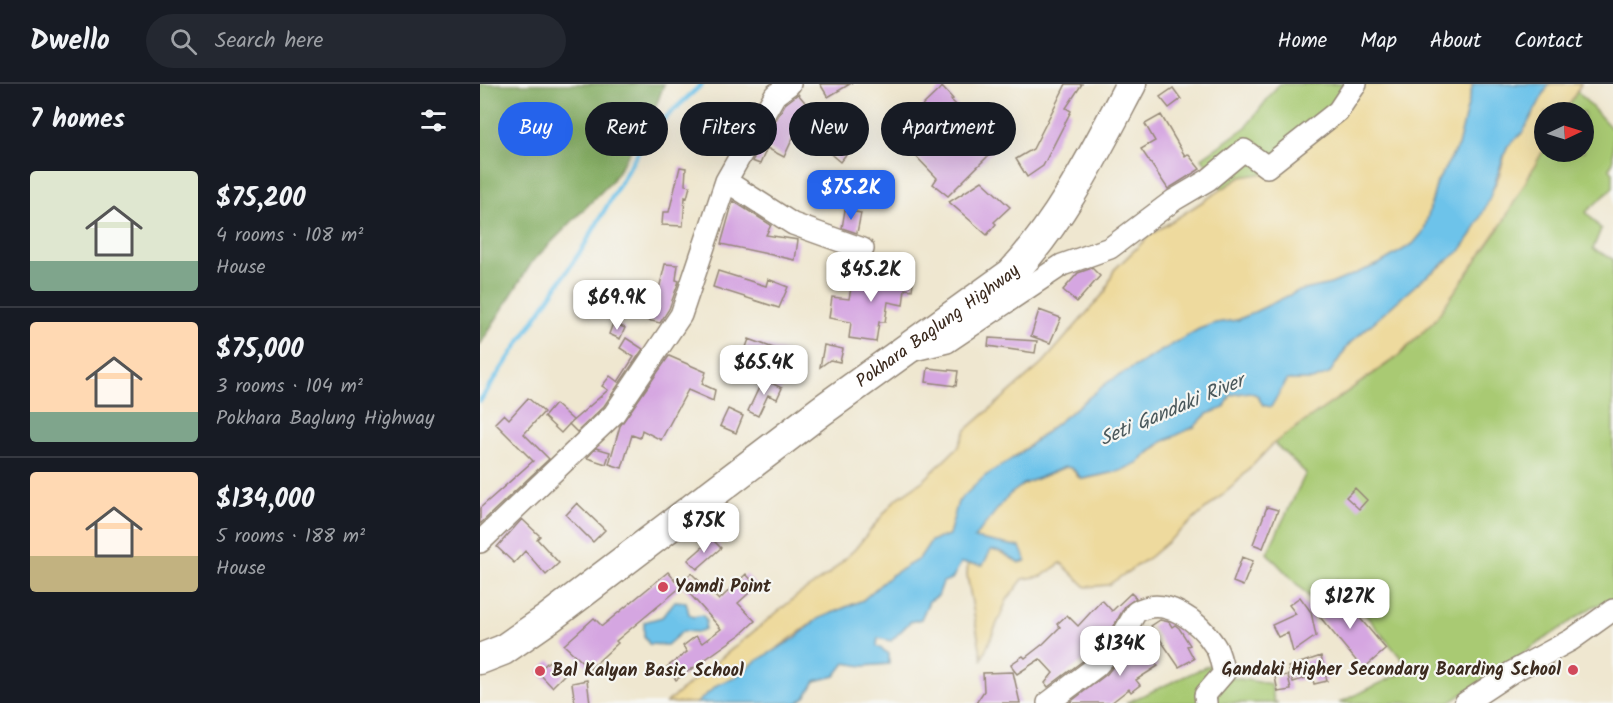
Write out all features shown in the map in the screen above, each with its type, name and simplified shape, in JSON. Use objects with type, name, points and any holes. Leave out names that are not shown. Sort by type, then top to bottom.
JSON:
[{"type":"highway","name":"Pokhara Baglung Highway","points":[[480,658],[502,650],[549,618],[898,354],[1011,274],[1030,254],[1083,173],[1131,84]]},
{"type":"street","points":[[480,542],[614,414],[681,315],[726,181],[775,95],[790,84]]},
{"type":"street","points":[[898,354],[947,342],[1062,266],[1110,248],[1174,200],[1208,180],[1244,150],[1267,167],[1338,111],[1356,84]]},
{"type":"street","points":[[726,181],[793,224],[863,249]]},
{"type":"street","points":[[1048,703],[1097,666],[1122,638],[1136,612],[1160,606],[1185,616],[1200,627],[1217,648],[1224,673],[1205,695],[1206,703]]},
{"type":"street","points":[[1465,703],[1512,672],[1571,640],[1613,610]]},
{"type":"green space","points":[[480,84],[664,84],[657,102],[585,102],[585,156],[627,156],[611,182],[532,262],[480,345]]},
{"type":"green space","points":[[1279,84],[1364,84],[1273,172],[1241,177],[1222,189],[1202,158],[1246,127]]},
{"type":"green space","points":[[1577,91],[1587,102],[1571,102]]},
{"type":"green space","points":[[1594,109],[1613,130],[1613,162],[1609,168],[1613,172],[1613,188],[1586,212],[1601,229],[1593,249],[1613,259],[1613,601],[1594,606],[1449,703],[1339,703],[1410,669],[1337,580],[1313,601],[1267,553],[1306,473],[1274,443],[1399,356],[1434,321],[1503,222],[1537,162],[1594,162]]},
{"type":"green space","points":[[1214,663],[1219,674],[1201,703],[1126,703]]},
{"type":"green space","points":[[1228,677],[1271,684],[1274,701],[1278,703],[1211,703]]},
{"type":"sand","points":[[1364,84],[1473,84],[1458,146],[1437,182],[1424,231],[1413,244],[1379,264],[1331,284],[1296,292],[1238,320],[1216,323],[1199,329],[1108,382],[958,502],[949,535],[931,541],[919,559],[890,576],[863,600],[818,619],[734,679],[717,685],[697,703],[666,703],[798,595],[829,574],[855,549],[895,500],[924,480],[958,447],[966,430],[1042,364],[1105,292],[1114,270],[1150,235],[1241,177],[1273,172]]},
{"type":"sand","points":[[1549,84],[1581,84],[1571,102],[1539,102]]},
{"type":"sand","points":[[1534,112],[1534,162],[1537,162],[1503,222],[1434,321],[1399,355],[1274,443],[1234,485],[1150,557],[1108,585],[1086,587],[1061,563],[1042,576],[1023,579],[1007,600],[982,659],[967,575],[968,562],[983,565],[990,550],[1023,562],[1020,547],[973,538],[1009,495],[1024,484],[1065,467],[1072,468],[1078,477],[1085,479],[1120,471],[1143,459],[1165,440],[1194,427],[1207,414],[1224,408],[1231,395],[1249,392],[1257,395],[1263,405],[1277,394],[1287,380],[1312,380],[1331,371],[1349,344],[1419,282],[1446,263],[1472,234],[1499,176],[1507,147],[1523,132]]},
{"type":"water","name":"Seti Gandaki River","points":[[1473,84],[1549,84],[1539,102],[1534,102],[1534,112],[1523,132],[1507,147],[1489,200],[1472,234],[1460,251],[1419,282],[1349,344],[1329,374],[1312,380],[1287,380],[1271,407],[1263,405],[1257,395],[1249,392],[1231,395],[1224,408],[1207,414],[1194,427],[1162,442],[1137,463],[1120,471],[1082,479],[1072,468],[1065,467],[1024,484],[1009,495],[974,538],[1020,547],[1026,561],[1019,563],[1002,552],[991,550],[983,565],[961,563],[952,579],[943,582],[938,596],[929,601],[921,619],[910,622],[891,641],[878,638],[877,646],[889,654],[889,664],[863,666],[845,663],[835,676],[815,681],[806,696],[797,703],[697,703],[717,685],[734,678],[756,661],[794,639],[818,619],[863,600],[890,576],[919,559],[931,541],[949,535],[958,502],[985,476],[1018,455],[1108,382],[1199,329],[1216,323],[1238,320],[1296,292],[1331,284],[1379,264],[1413,244],[1424,231],[1437,182],[1458,146]]},
{"type":"water","points":[[675,601],[686,602],[689,614],[693,617],[702,615],[706,619],[705,629],[698,632],[683,631],[667,645],[649,644],[644,636],[644,622],[662,617]]},
{"type":"building","points":[[820,84],[850,84],[828,97]]},
{"type":"building","points":[[1066,84],[1082,84],[1066,108],[1071,111],[1043,166],[1027,177],[1016,159],[1033,149]]},
{"type":"building","points":[[942,87],[953,99],[951,100],[953,102],[926,102]]},
{"type":"building","points":[[1173,88],[1181,99],[1169,108],[1160,97]]},
{"type":"building","points":[[798,94],[805,102],[789,102],[789,146],[784,157],[777,153],[777,118],[785,104]]},
{"type":"building","points":[[1161,115],[1185,156],[1188,154],[1200,169],[1168,189],[1141,149],[1155,141],[1145,124]]},
{"type":"building","points":[[755,156],[764,156],[760,164],[752,161]]},
{"type":"building","points":[[833,156],[845,156],[840,162]]},
{"type":"building","points":[[916,156],[988,156],[948,196],[933,184],[937,178]]},
{"type":"building","points":[[680,167],[686,168],[685,185],[690,186],[687,198],[685,197],[683,226],[662,225],[663,212],[669,212]]},
{"type":"building","points":[[982,181],[1010,207],[994,222],[996,224],[987,235],[949,202]]},
{"type":"building","points":[[733,201],[771,225],[766,235],[798,240],[795,260],[721,244]]},
{"type":"building","points":[[845,210],[861,213],[857,233],[842,228]]},
{"type":"building","points":[[665,264],[678,265],[676,280],[679,281],[669,309],[660,323],[647,320],[650,309],[654,310]]},
{"type":"building","points":[[1092,268],[1100,276],[1077,302],[1063,290],[1078,273]]},
{"type":"building","points":[[867,270],[914,276],[912,290],[905,289],[903,305],[888,302],[885,322],[879,322],[876,342],[849,338],[851,322],[829,318],[832,297],[849,299],[852,283],[865,286]]},
{"type":"building","points":[[718,271],[766,286],[768,279],[788,287],[779,308],[713,287]]},
{"type":"building","points":[[1039,310],[1061,318],[1050,343],[1031,336]]},
{"type":"building","points":[[613,323],[625,328],[620,339],[609,334]]},
{"type":"building","points":[[626,338],[643,349],[604,406],[577,432],[569,424],[608,390],[602,386],[610,376],[618,382],[634,357],[620,348]]},
{"type":"building","points":[[989,338],[1037,341],[1035,353],[988,346]]},
{"type":"building","points":[[749,339],[795,356],[791,367],[745,350]]},
{"type":"building","points":[[824,345],[843,349],[840,362],[830,360],[820,367]]},
{"type":"building","points":[[669,356],[706,372],[702,384],[715,390],[713,401],[688,390],[661,440],[642,430],[640,438],[632,435],[622,468],[609,464],[620,426]]},
{"type":"building","points":[[928,368],[958,371],[956,386],[926,382]]},
{"type":"building","points":[[763,379],[782,388],[777,399],[768,395],[758,416],[748,411]]},
{"type":"building","points":[[528,398],[544,412],[524,434],[549,459],[480,524],[480,508],[533,461],[495,423],[504,414],[509,419]]},
{"type":"building","points":[[555,404],[573,420],[561,433],[544,417]]},
{"type":"building","points":[[728,409],[743,416],[736,433],[720,426]]},
{"type":"building","points":[[596,448],[610,452],[606,464],[587,458]]},
{"type":"building","points":[[1355,488],[1367,500],[1359,509],[1346,497]]},
{"type":"building","points":[[577,503],[605,530],[593,542],[566,515]]},
{"type":"building","points":[[1267,507],[1278,510],[1263,548],[1253,544]]},
{"type":"building","points":[[522,519],[540,536],[537,539],[559,563],[546,575],[525,551],[514,563],[497,547]]},
{"type":"building","points":[[712,539],[721,548],[697,569],[688,560]]},
{"type":"building","points":[[1242,557],[1253,561],[1243,586],[1233,582]]},
{"type":"building","points":[[668,572],[681,587],[616,641],[618,643],[590,669],[564,645],[594,618],[602,626]]},
{"type":"building","points":[[691,573],[719,600],[746,574],[757,586],[738,603],[755,621],[741,634],[676,680],[667,667],[687,652],[683,646],[696,636],[702,643],[721,629],[681,584]]},
{"type":"building","points":[[1337,591],[1386,649],[1363,669],[1315,611]]},
{"type":"building","points":[[1131,593],[1136,598],[1125,606],[1111,631],[1088,657],[1048,687],[1045,683],[1053,673],[1040,659],[1017,674],[1013,669],[1011,664],[1023,656],[1025,658],[1043,644],[1060,627],[1057,624],[1067,615],[1078,626],[1102,600],[1112,611]]},
{"type":"building","points":[[1300,597],[1311,612],[1316,636],[1293,652],[1288,633],[1278,637],[1272,625],[1296,614],[1289,605]]},
{"type":"building","points":[[1160,620],[1179,628],[1190,645],[1187,646],[1194,659],[1179,667],[1151,626]]},
{"type":"building","points":[[1135,639],[1158,666],[1136,680],[1140,685],[1131,692],[1129,689],[1111,703],[1069,703],[1107,674]]},
{"type":"building","points":[[1321,656],[1327,681],[1314,684],[1312,676],[1293,682],[1288,667]]},
{"type":"building","points":[[550,660],[564,675],[552,687],[538,672]]},
{"type":"building","points":[[1013,672],[1020,703],[976,703],[984,691],[983,673]]},
{"type":"building","points":[[1288,675],[1291,690],[1278,692],[1275,677]]},
{"type":"building","points":[[587,680],[590,703],[575,703],[572,683]]},
{"type":"waterway","points":[[480,401],[584,246],[649,133],[702,84]]},
{"type":"place","name":"Yamdi Point","points":[[663,587]]},
{"type":"place","name":"Gandaki Higher Secondary Boarding School","points":[[1573,670]]},
{"type":"place","name":"Bal Kalyan Basic School","points":[[540,671]]}]
